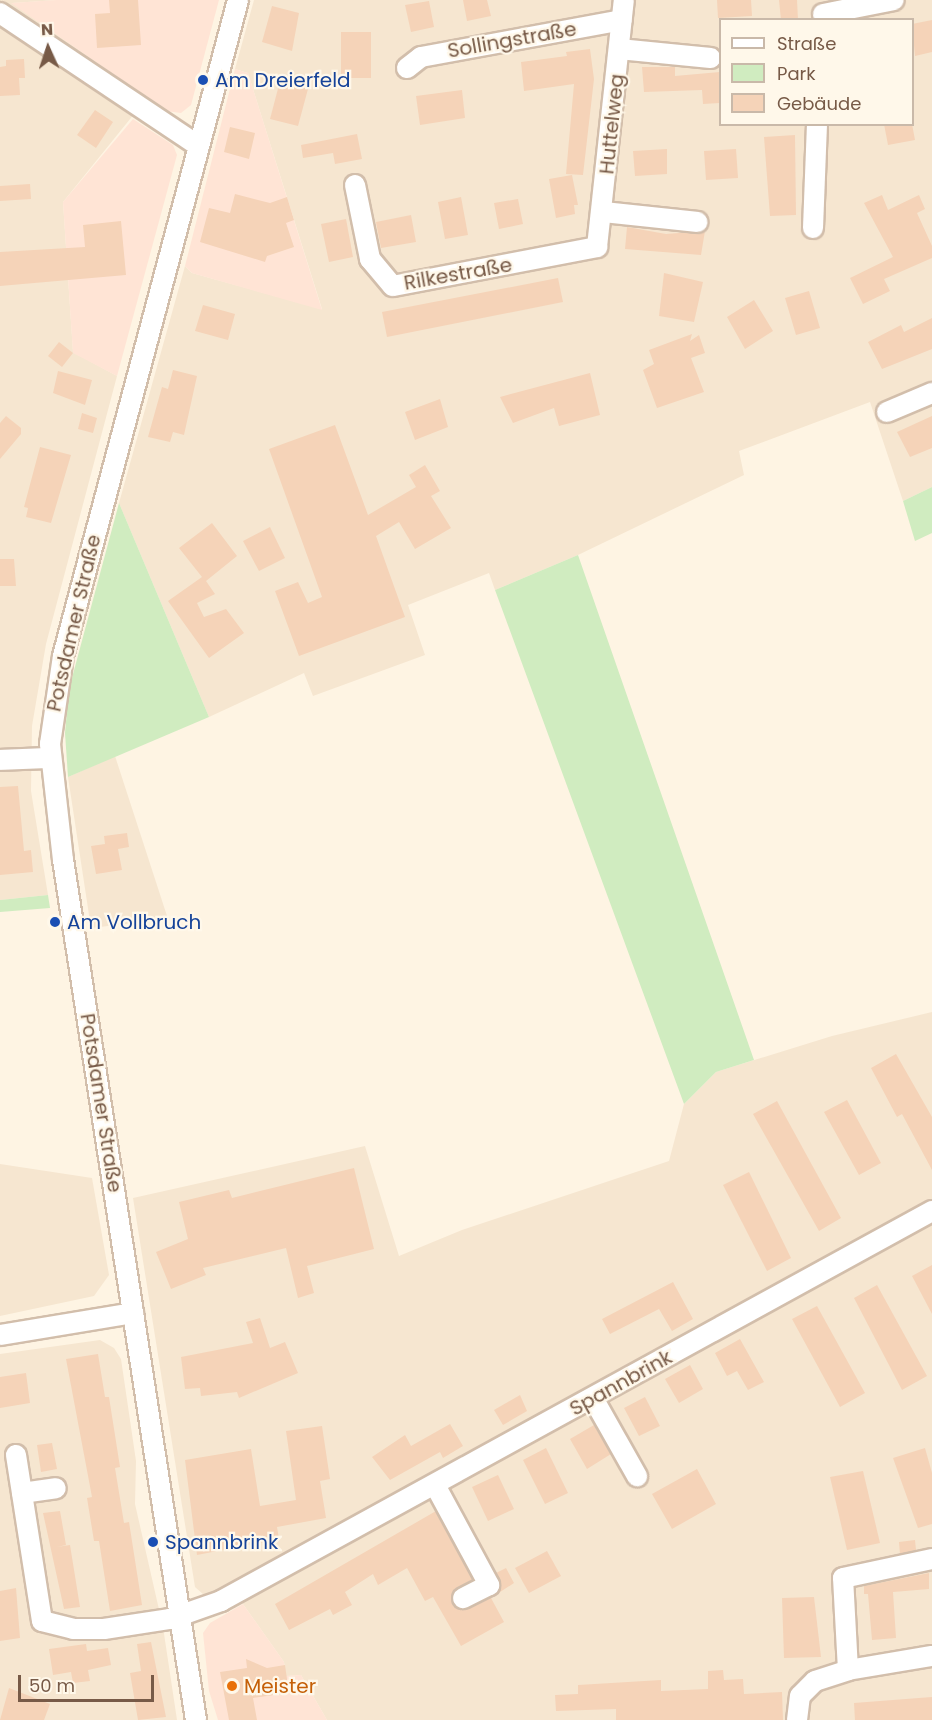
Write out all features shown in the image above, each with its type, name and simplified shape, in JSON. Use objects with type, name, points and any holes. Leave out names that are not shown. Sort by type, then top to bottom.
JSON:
[{"type":"street","name":"Potsdamer Straße","points":[[196,1720],[50,758],[53,709],[63,656],[238,0]]},
{"type":"street","name":"Huttelweg","points":[[597,247],[604,212],[624,0]]},
{"type":"street","points":[[823,11],[894,0]]},
{"type":"street","points":[[0,13],[199,146]]},
{"type":"street","name":"Sollingstraße","points":[[407,68],[421,57],[622,20]]},
{"type":"street","points":[[619,49],[711,58]]},
{"type":"street","points":[[813,228],[817,126]]},
{"type":"street","name":"Rilkestraße","points":[[355,185],[370,259],[393,286],[597,247]]},
{"type":"street","points":[[604,212],[697,222]]},
{"type":"street","points":[[887,412],[932,393]]},
{"type":"street","points":[[0,760],[50,758]]},
{"type":"street","name":"Spannbrink","points":[[180,1615],[221,1601],[932,1211]]},
{"type":"street","points":[[0,1335],[133,1313]]},
{"type":"street","points":[[593,1398],[637,1476]]},
{"type":"street","points":[[16,1455],[39,1612],[47,1626],[104,1629],[180,1615]]},
{"type":"street","points":[[435,1485],[489,1585],[463,1598]]},
{"type":"street","points":[[22,1493],[56,1488]]},
{"type":"street","points":[[848,1670],[843,1578],[932,1559]]},
{"type":"street","points":[[797,1720],[805,1687],[848,1670],[932,1656]]},
{"type":"shaded area","points":[[0,0],[57,0],[12,3],[147,98],[63,202],[73,352],[117,376],[46,644],[32,726],[31,791],[48,895],[0,900]]},
{"type":"shaded area","points":[[57,0],[219,0],[191,105],[181,113],[166,111],[11,3]]},
{"type":"shaded area","points":[[254,0],[932,0],[932,487],[903,501],[870,402],[739,451],[744,475],[578,555],[495,590],[489,573],[408,605],[425,655],[313,696],[304,673],[209,717],[119,503],[185,266],[192,273],[322,309],[248,73],[235,69]]},
{"type":"shaded area","points":[[235,69],[248,73],[322,310],[192,273],[185,266]]},
{"type":"shaded area","points":[[133,119],[173,145],[177,155],[117,376],[73,353],[63,202]]},
{"type":"shaded area","points":[[115,756],[168,919],[91,928],[68,777]]},
{"type":"shaded area","points":[[932,1012],[932,1720],[327,1720],[301,1675],[286,1676],[284,1662],[243,1604],[234,1582],[204,1595],[195,1587],[133,1198],[365,1146],[399,1256],[462,1230],[669,1161],[684,1104],[716,1072],[832,1036]]},
{"type":"shaded area","points":[[0,1164],[92,1178],[109,1275],[94,1296],[0,1316]]},
{"type":"shaded area","points":[[100,1340],[114,1348],[121,1359],[136,1461],[135,1504],[163,1627],[177,1720],[0,1720],[0,1354]]},
{"type":"shaded area","points":[[243,1604],[284,1662],[286,1676],[301,1675],[327,1720],[218,1720],[209,1691],[203,1633],[210,1623]]},
{"type":"green space","points":[[932,487],[932,533],[915,541],[903,501]]},
{"type":"green space","points":[[119,503],[209,717],[68,777],[65,733],[69,689]]},
{"type":"green space","points":[[578,555],[754,1060],[716,1072],[684,1104],[495,590]]},
{"type":"green space","points":[[48,895],[50,908],[0,912],[0,900]]},
{"type":"building","points":[[109,0],[138,0],[141,45],[97,48],[95,14],[110,13]]},
{"type":"building","points":[[463,0],[487,0],[491,16],[467,21]]},
{"type":"building","points":[[717,0],[751,0],[752,16],[718,18]]},
{"type":"building","points":[[779,0],[797,0],[798,18],[781,18]]},
{"type":"building","points":[[429,1],[434,27],[411,32],[405,5]]},
{"type":"building","points":[[272,6],[299,13],[292,51],[262,42]]},
{"type":"building","points":[[932,20],[932,52],[915,56],[914,24]]},
{"type":"building","points":[[341,32],[371,32],[371,78],[341,78]]},
{"type":"building","points":[[590,49],[594,79],[583,175],[566,174],[574,84],[524,91],[521,62],[567,56],[566,52]]},
{"type":"building","points":[[24,59],[25,78],[19,78],[20,95],[0,96],[0,67],[6,66],[6,60]]},
{"type":"building","points":[[642,67],[675,67],[675,76],[719,72],[719,103],[703,104],[702,90],[644,92]]},
{"type":"building","points":[[280,81],[308,89],[298,126],[270,119]]},
{"type":"building","points":[[462,90],[465,118],[420,125],[416,96]]},
{"type":"building","points":[[95,110],[113,122],[96,148],[77,135]]},
{"type":"building","points":[[884,126],[912,126],[915,140],[888,145]]},
{"type":"building","points":[[230,127],[255,133],[249,159],[224,152]]},
{"type":"building","points":[[357,134],[362,159],[335,164],[333,153],[303,158],[301,145]]},
{"type":"building","points":[[795,135],[796,215],[770,216],[764,137]]},
{"type":"building","points":[[667,149],[667,174],[635,176],[633,151]]},
{"type":"building","points":[[736,149],[738,178],[706,180],[704,151]]},
{"type":"building","points":[[572,175],[578,205],[574,205],[575,214],[556,218],[549,179]]},
{"type":"building","points":[[30,184],[31,199],[0,201],[0,186]]},
{"type":"building","points":[[235,194],[270,203],[287,197],[294,220],[286,223],[294,247],[267,256],[265,262],[200,242],[209,208],[230,213]]},
{"type":"building","points":[[882,195],[888,210],[919,195],[925,209],[917,213],[932,246],[932,258],[884,279],[890,291],[863,304],[850,278],[893,257],[864,203]]},
{"type":"building","points":[[461,197],[468,235],[445,239],[438,202]]},
{"type":"building","points":[[518,199],[523,224],[499,229],[494,203]]},
{"type":"building","points":[[411,215],[416,242],[381,248],[376,222]]},
{"type":"building","points":[[346,219],[353,257],[329,262],[321,224]]},
{"type":"building","points":[[121,221],[126,275],[0,286],[0,252],[85,247],[83,225]]},
{"type":"building","points":[[627,227],[666,234],[705,231],[701,255],[625,249]]},
{"type":"building","points":[[664,273],[703,282],[694,322],[659,316]]},
{"type":"building","points":[[558,278],[563,302],[387,337],[382,312]]},
{"type":"building","points":[[809,291],[820,328],[796,335],[785,298]]},
{"type":"building","points":[[754,300],[773,331],[745,349],[727,317]]},
{"type":"building","points":[[203,305],[235,314],[228,340],[195,331]]},
{"type":"building","points":[[932,318],[932,349],[882,369],[868,342],[901,325],[904,332]]},
{"type":"building","points":[[692,334],[690,341],[699,335],[705,353],[691,358],[704,392],[657,408],[643,370],[654,364],[649,350]]},
{"type":"building","points":[[59,342],[73,353],[62,367],[48,356]]},
{"type":"building","points":[[173,370],[197,376],[184,435],[173,432],[170,442],[148,437],[162,387],[168,389]]},
{"type":"building","points":[[58,371],[92,380],[85,405],[53,393]]},
{"type":"building","points":[[590,373],[600,415],[559,426],[554,408],[513,423],[500,397]]},
{"type":"building","points":[[440,399],[448,427],[415,440],[405,412]]},
{"type":"building","points":[[82,413],[97,418],[93,433],[78,429]]},
{"type":"building","points":[[6,416],[21,428],[21,434],[0,459],[0,423]]},
{"type":"building","points":[[932,416],[932,448],[910,457],[897,432]]},
{"type":"building","points":[[335,425],[368,515],[416,487],[409,475],[425,465],[440,491],[431,496],[451,528],[415,549],[399,522],[376,536],[405,617],[299,656],[275,591],[298,582],[308,603],[322,597],[269,449]]},
{"type":"building","points":[[40,447],[71,455],[51,523],[26,517],[28,508],[24,507]]},
{"type":"building","points":[[212,523],[237,556],[206,581],[215,594],[197,603],[204,617],[226,609],[244,633],[209,658],[168,601],[202,577],[179,548]]},
{"type":"building","points":[[270,527],[285,558],[259,571],[243,541]]},
{"type":"building","points":[[0,559],[14,559],[16,586],[0,586]]},
{"type":"building","points":[[18,786],[24,851],[31,850],[33,872],[0,875],[0,787]]},
{"type":"building","points":[[127,833],[129,847],[118,849],[122,870],[96,874],[91,846],[105,844],[104,836]]},
{"type":"building","points":[[896,1054],[932,1117],[932,1170],[902,1114],[897,1117],[871,1068]]},
{"type":"building","points":[[847,1100],[881,1163],[859,1175],[824,1112]]},
{"type":"building","points":[[777,1101],[841,1218],[819,1231],[753,1114]]},
{"type":"building","points":[[354,1168],[374,1249],[307,1266],[314,1293],[298,1298],[286,1248],[203,1268],[206,1275],[171,1289],[156,1252],[188,1239],[179,1202],[229,1190],[232,1198]]},
{"type":"building","points":[[749,1172],[791,1258],[767,1271],[723,1185]]},
{"type":"building","points":[[932,1265],[932,1314],[912,1276]]},
{"type":"building","points":[[673,1282],[693,1319],[672,1331],[659,1309],[610,1334],[602,1319]]},
{"type":"building","points":[[877,1285],[927,1376],[902,1390],[854,1298]]},
{"type":"building","points":[[817,1306],[865,1393],[840,1407],[792,1319]]},
{"type":"building","points":[[260,1318],[270,1348],[285,1342],[298,1373],[239,1398],[237,1392],[201,1396],[200,1388],[185,1389],[181,1357],[253,1343],[246,1322]]},
{"type":"building","points":[[740,1339],[764,1382],[748,1390],[737,1371],[727,1376],[715,1353]]},
{"type":"building","points":[[98,1354],[105,1397],[109,1397],[120,1467],[115,1468],[124,1523],[129,1522],[142,1605],[110,1611],[99,1541],[94,1541],[87,1498],[92,1497],[66,1359]]},
{"type":"building","points":[[690,1365],[703,1389],[679,1403],[665,1379]]},
{"type":"building","points":[[26,1373],[30,1403],[0,1408],[0,1377]]},
{"type":"building","points":[[520,1395],[527,1411],[503,1425],[494,1410]]},
{"type":"building","points":[[645,1397],[660,1426],[639,1436],[624,1408]]},
{"type":"building","points":[[450,1424],[463,1446],[443,1458],[440,1452],[390,1480],[372,1457],[405,1435],[411,1446]]},
{"type":"building","points":[[594,1425],[611,1454],[587,1469],[570,1439]]},
{"type":"building","points":[[322,1426],[330,1479],[320,1481],[326,1518],[277,1527],[279,1539],[197,1555],[185,1460],[251,1449],[260,1506],[296,1500],[286,1431]]},
{"type":"building","points":[[52,1443],[57,1469],[41,1472],[37,1445]]},
{"type":"building","points":[[546,1448],[568,1493],[545,1504],[523,1460]]},
{"type":"building","points":[[925,1448],[932,1473],[932,1524],[918,1528],[893,1458]]},
{"type":"building","points":[[697,1469],[716,1504],[672,1529],[652,1494]]},
{"type":"building","points":[[863,1471],[880,1543],[847,1550],[830,1477]]},
{"type":"building","points":[[498,1475],[514,1509],[488,1521],[472,1487]]},
{"type":"building","points":[[60,1511],[66,1545],[57,1547],[70,1545],[80,1607],[64,1609],[43,1513]]},
{"type":"building","points":[[436,1511],[473,1580],[453,1591],[453,1604],[463,1610],[495,1595],[501,1586],[496,1573],[506,1568],[514,1583],[491,1598],[504,1622],[461,1646],[433,1597],[425,1601],[407,1568],[378,1585],[373,1574],[345,1592],[352,1605],[333,1615],[330,1609],[289,1630],[275,1604]]},
{"type":"building","points":[[915,1540],[916,1550],[900,1554],[899,1542]]},
{"type":"building","points":[[547,1551],[561,1576],[529,1593],[515,1568]]},
{"type":"building","points":[[929,1573],[929,1589],[893,1592],[896,1638],[872,1640],[868,1594],[864,1594],[864,1586]]},
{"type":"building","points":[[16,1588],[20,1638],[0,1641],[0,1591]]},
{"type":"building","points":[[814,1597],[821,1657],[784,1658],[782,1598]]},
{"type":"building","points":[[151,1642],[166,1717],[138,1720],[130,1673],[141,1671],[137,1644]]},
{"type":"building","points":[[86,1644],[87,1651],[108,1648],[111,1665],[88,1670],[90,1681],[73,1683],[71,1672],[53,1675],[49,1649]]},
{"type":"building","points":[[246,1659],[267,1668],[285,1665],[289,1693],[253,1698],[257,1720],[229,1720],[220,1672],[247,1668]]},
{"type":"building","points":[[723,1670],[724,1680],[743,1679],[744,1694],[782,1692],[783,1720],[616,1720],[616,1709],[556,1711],[555,1695],[578,1694],[578,1685],[661,1680],[661,1691],[708,1689],[708,1671]]},
{"type":"building","points":[[9,1688],[50,1704],[44,1720],[0,1720]]},
{"type":"building","points":[[932,1697],[932,1720],[855,1720],[854,1703]]},
{"type":"place","name":"Am Dreierfeld","points":[[203,80]]},
{"type":"place","name":"Am Vollbruch","points":[[55,922]]},
{"type":"place","name":"Spannbrink","points":[[153,1542]]},
{"type":"place","name":"Meister","points":[[232,1686]]}]
